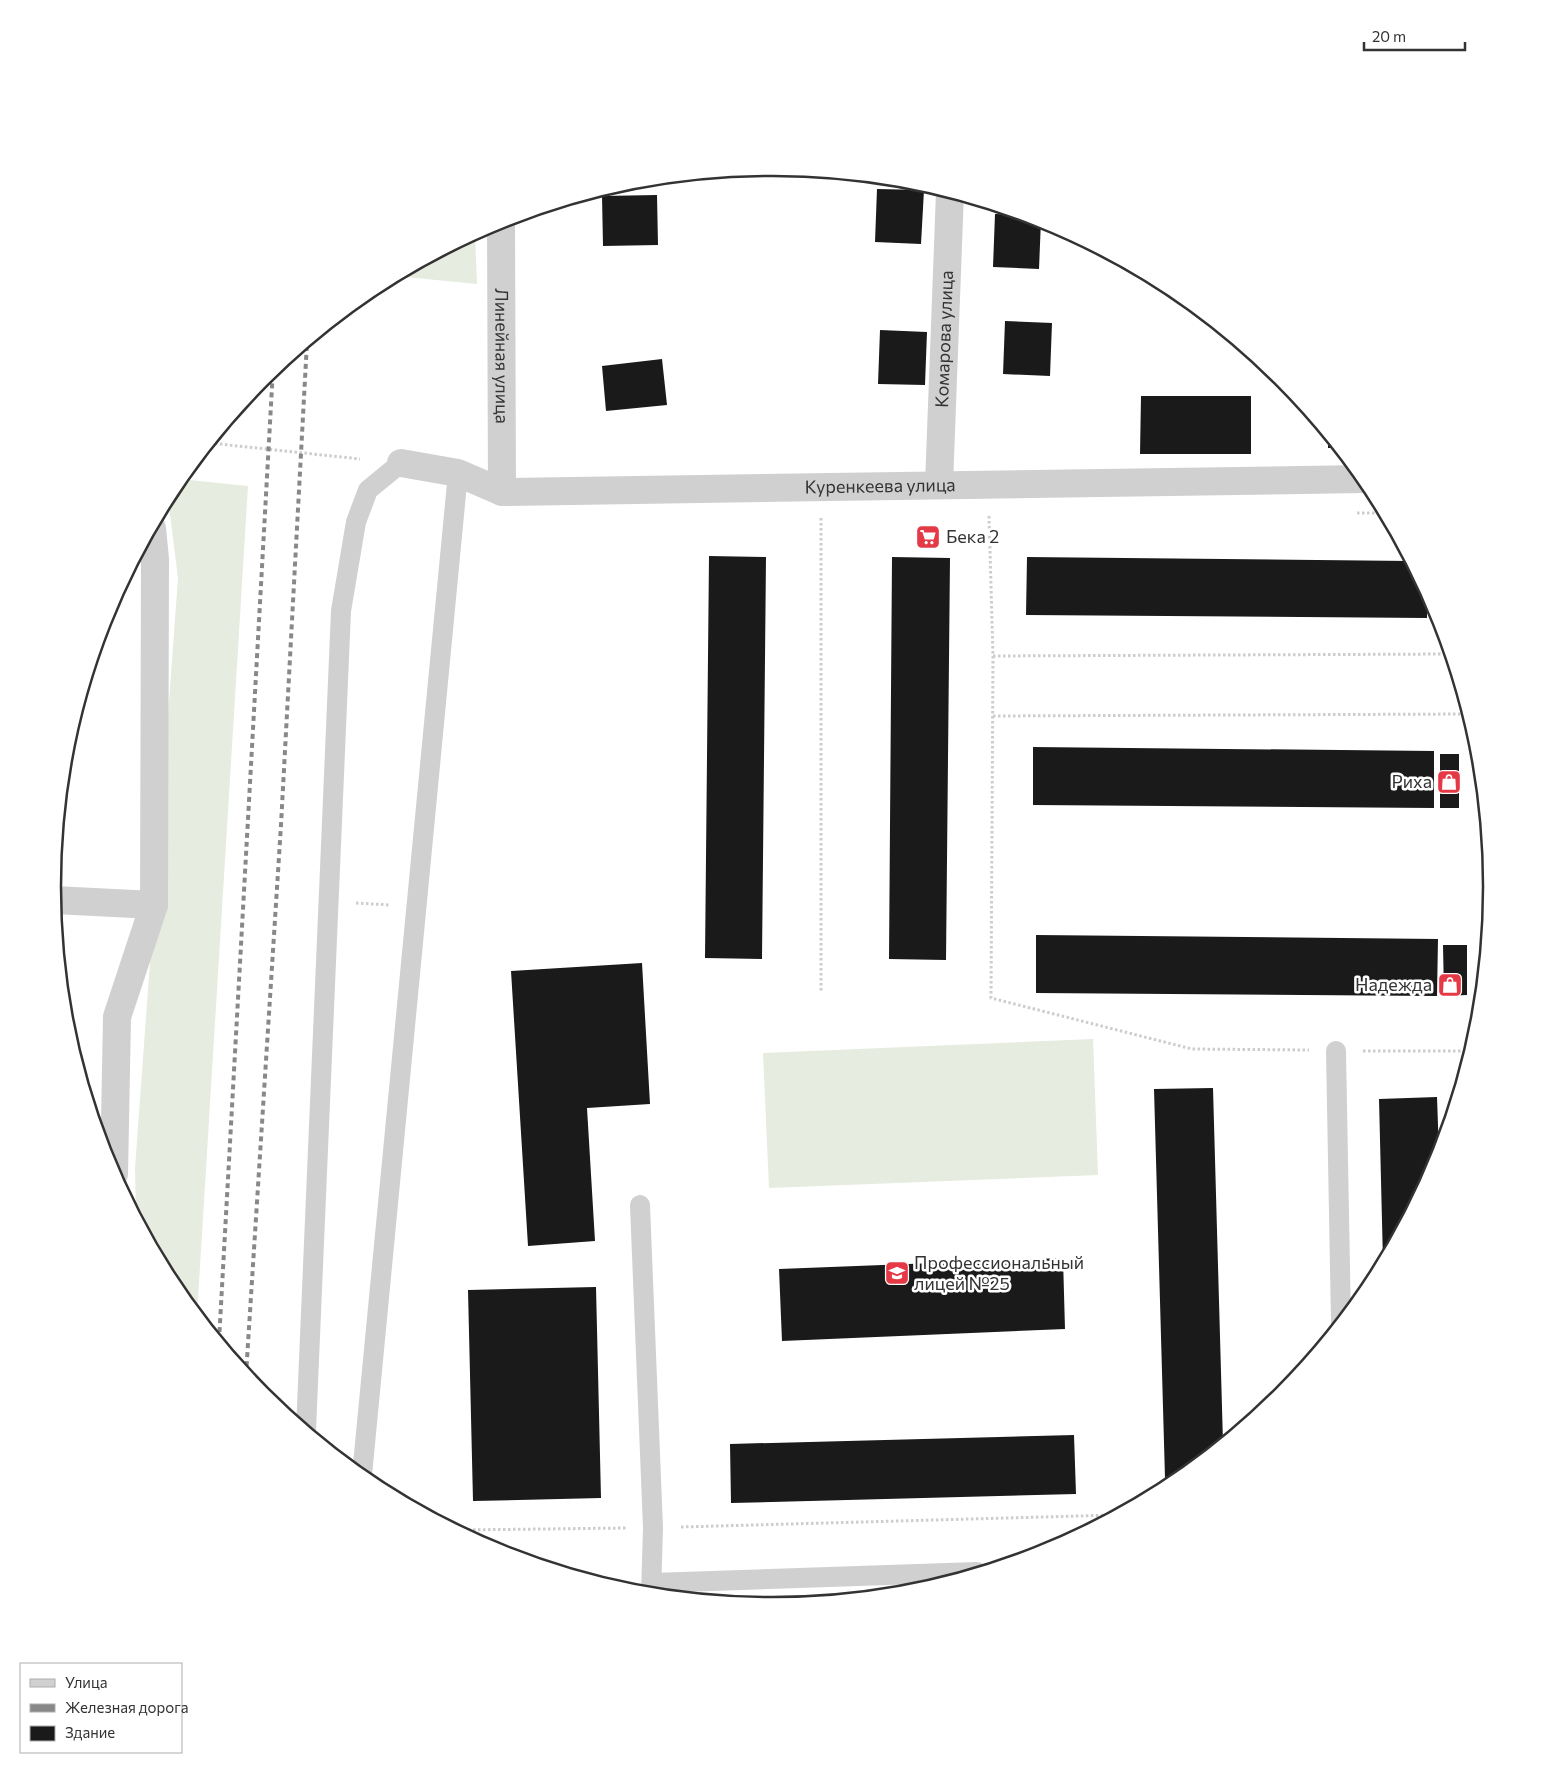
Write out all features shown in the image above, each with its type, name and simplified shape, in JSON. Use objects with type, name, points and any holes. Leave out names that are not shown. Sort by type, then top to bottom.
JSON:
[{"type":"street","name":"Комарова улица","points":[[939,486],[950,198]]},
{"type":"street","name":"Линейная улица","points":[[501,230],[502,492]]},
{"type":"street","name":"Куренкеева улица","points":[[401,463],[458,473],[502,492],[1354,479]]},
{"type":"street","points":[[114,1156],[117,1017],[154,905],[155,559],[153,537]]},
{"type":"street","points":[[62,900],[154,905]]},
{"type":"lane","points":[[306,1424],[341,610],[356,522],[368,490],[401,463]]},
{"type":"lane","points":[[363,1467],[458,473]]},
{"type":"lane","points":[[1336,1050],[1341,1312]]},
{"type":"lane","points":[[640,1205],[654,1528],[651,1587]]},
{"type":"lane","points":[[662,1588],[955,1573]]},
{"type":"path","points":[[217,444],[401,463]]},
{"type":"path","points":[[821,992],[822,487]]},
{"type":"path","points":[[989,515],[993,656],[991,998],[1192,1050],[1463,1052]]},
{"type":"path","points":[[993,656],[1444,654]]},
{"type":"path","points":[[993,716],[1461,714]]},
{"type":"path","points":[[328,901],[416,906]]},
{"type":"path","points":[[471,1530],[654,1528],[1102,1515]]},
{"type":"shaded area","points":[[475,241],[477,284],[407,277]]},
{"type":"shaded area","points":[[190,480],[248,486],[198,1304],[156,1242],[136,1202],[135,1168],[178,578],[169,510]]},
{"type":"shaded area","points":[[1093,1039],[1098,1175],[769,1188],[763,1053]]},
{"type":"building","points":[[877,189],[914,190],[924,192],[921,244],[875,242]]},
{"type":"building","points":[[657,195],[658,245],[603,246],[602,197]]},
{"type":"building","points":[[995,214],[1003,214],[1041,229],[1039,269],[993,267]]},
{"type":"building","points":[[1005,321],[1052,323],[1050,376],[1003,374]]},
{"type":"building","points":[[880,330],[927,332],[925,385],[878,384]]},
{"type":"building","points":[[662,359],[667,405],[606,411],[602,366]]},
{"type":"building","points":[[1141,396],[1251,396],[1251,454],[1140,454]]},
{"type":"building","points":[[709,556],[766,557],[762,959],[705,958]]},
{"type":"building","points":[[892,557],[950,558],[946,960],[889,959]]},
{"type":"building","points":[[1027,557],[1403,561],[1427,611],[1427,618],[1026,615]]},
{"type":"building","points":[[1033,747],[1434,751],[1434,808],[1033,805]]},
{"type":"building","points":[[1440,754],[1459,754],[1459,808],[1440,808]]},
{"type":"building","points":[[1036,935],[1438,939],[1437,996],[1036,993]]},
{"type":"building","points":[[1443,945],[1467,945],[1467,995],[1444,996]]},
{"type":"building","points":[[642,963],[650,1104],[587,1108],[595,1241],[528,1246],[511,971]]},
{"type":"building","points":[[1213,1088],[1223,1436],[1165,1478],[1154,1089]]},
{"type":"building","points":[[1437,1097],[1438,1133],[1409,1201],[1383,1250],[1379,1099]]},
{"type":"building","points":[[1063,1258],[1065,1329],[782,1341],[779,1269]]},
{"type":"building","points":[[596,1287],[601,1498],[473,1501],[468,1290]]},
{"type":"building","points":[[1074,1435],[1076,1494],[731,1503],[730,1444]]},
{"type":"railway","points":[[247,1365],[281,825],[307,349]]},
{"type":"railway","points":[[219,1333],[272,381]]},
{"type":"place","name":"Бека 2","points":[[928,537]]},
{"type":"place","name":"Риха","points":[[1449,782]]},
{"type":"place","name":"Надежда","points":[[1450,985]]},
{"type":"place","name":"Профессиональный лицей №25","points":[[897,1273]]}]
